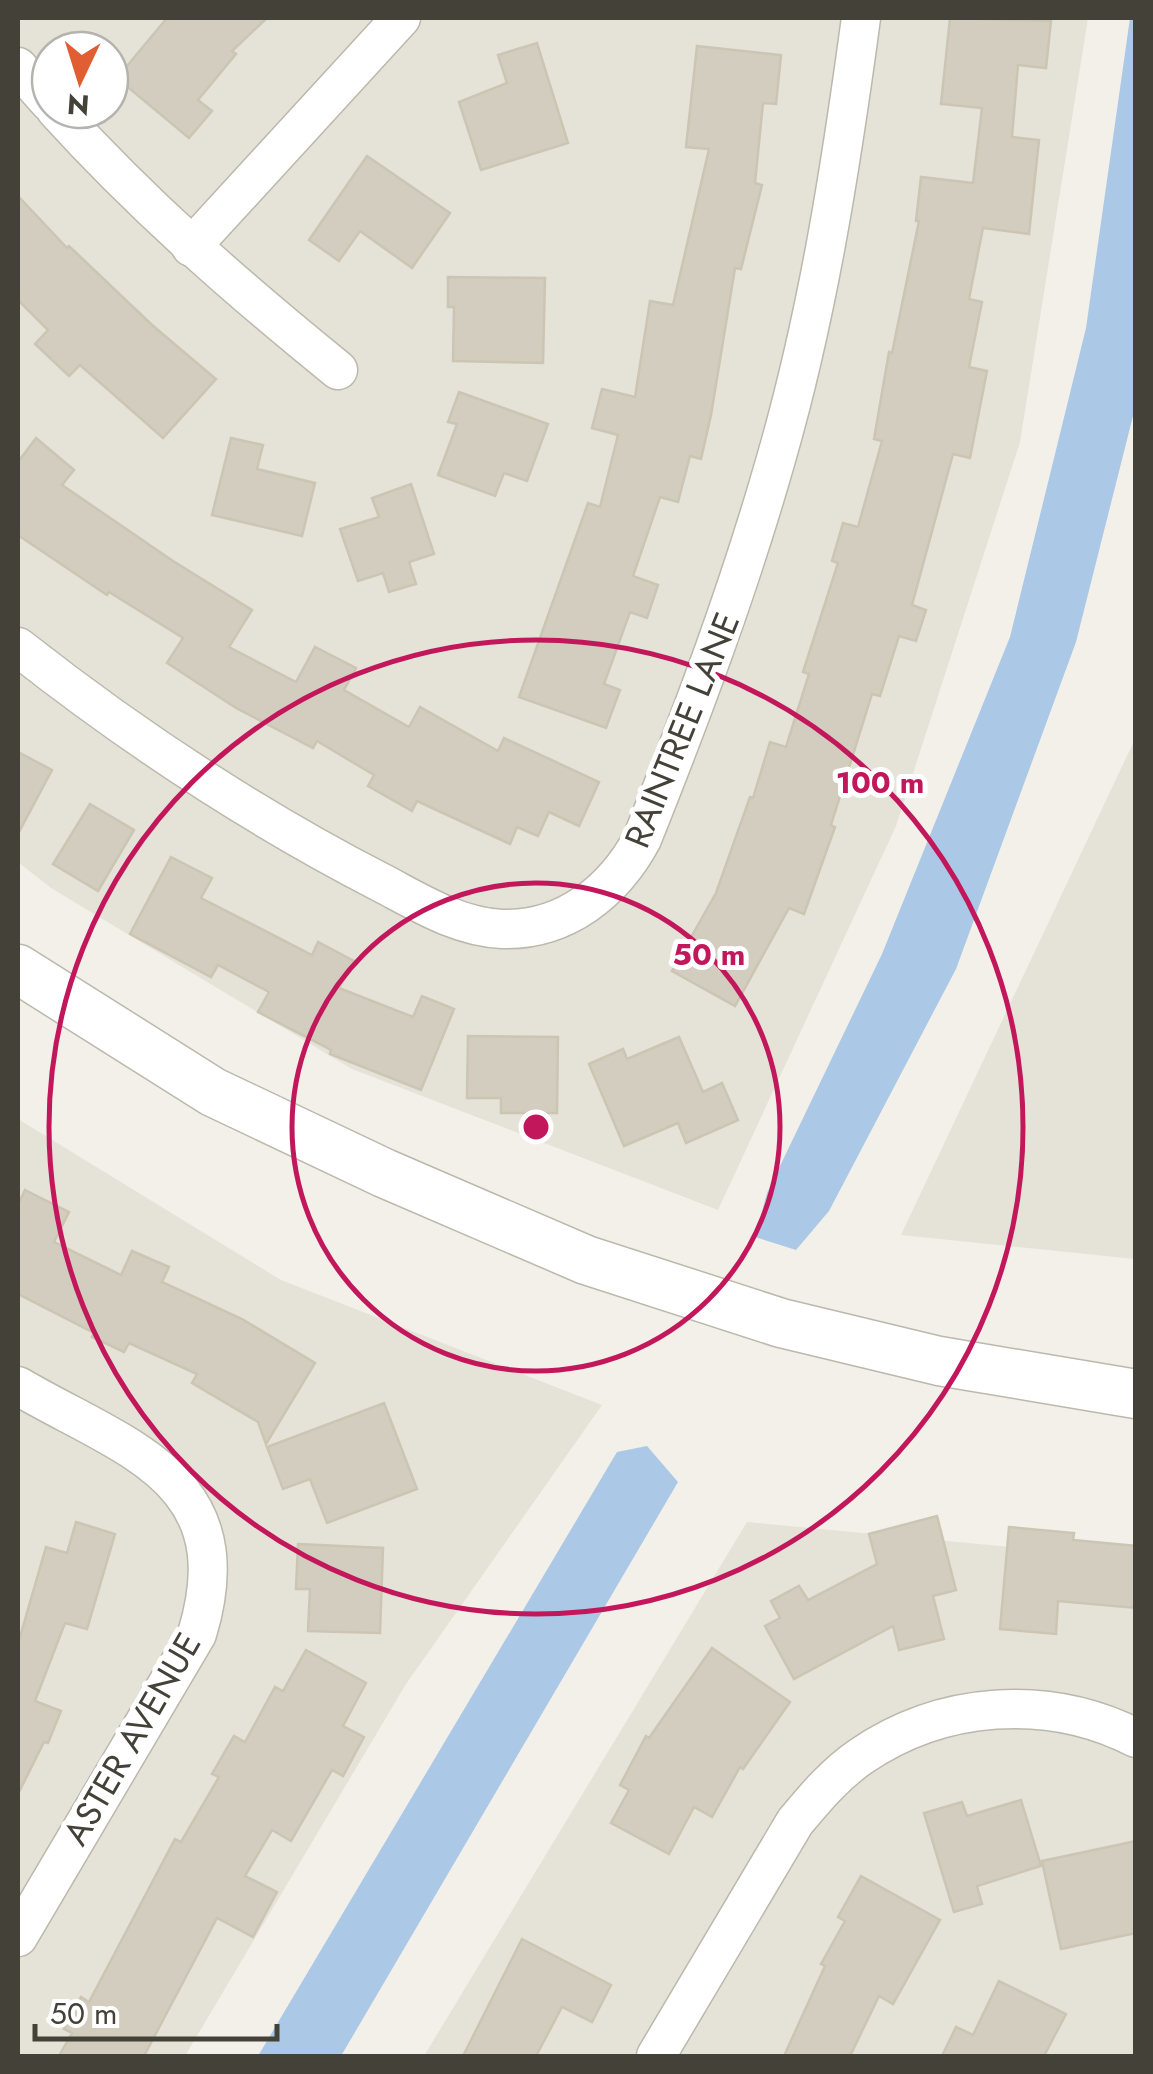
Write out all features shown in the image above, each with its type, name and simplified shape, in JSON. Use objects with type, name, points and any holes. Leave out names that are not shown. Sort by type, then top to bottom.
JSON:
[{"type":"street","points":[[191,247],[401,18]]},
{"type":"street","name":"RAINTREE LANE","points":[[18,647],[128,728],[236,800],[440,914],[464,923],[502,929],[526,927],[563,916],[596,898],[630,862],[642,840],[710,667],[772,473],[824,257],[862,18]]},
{"type":"street","points":[[74,130],[191,247],[338,370]]},
{"type":"street","points":[[18,969],[213,1092],[384,1173],[586,1260],[781,1323],[938,1361],[1136,1394]]},
{"type":"street","name":"ASTER AVENUE","points":[[18,1386],[144,1454],[163,1470],[180,1490],[202,1534],[208,1584],[196,1634],[18,1937]]},
{"type":"street","points":[[656,2056],[795,1822],[824,1787],[858,1758],[897,1734],[983,1710],[1028,1708],[1073,1714],[1136,1738]]},
{"type":"shaded area","points":[[18,18],[1088,18],[1020,442],[896,826],[718,1210],[352,1069],[51,888],[18,862]]},
{"type":"shaded area","points":[[1135,739],[1135,1259],[901,1235]]},
{"type":"shaded area","points":[[18,1119],[281,1280],[602,1405],[406,1684],[185,2056],[18,2056]]},
{"type":"shaded area","points":[[747,1522],[1135,1559],[1135,2056],[424,2056]]},
{"type":"water","points":[[1130,18],[1136,18],[1135,408],[1076,642],[956,969],[829,1211],[796,1250],[755,1237],[767,1193],[882,954],[1010,637],[1086,328]]},
{"type":"water","points":[[647,1446],[678,1482],[341,2056],[258,2056],[617,1452]]},
{"type":"building","points":[[167,18],[267,18],[232,51],[236,54],[198,100],[212,111],[189,138],[130,89],[130,62]]},
{"type":"building","points":[[950,18],[1051,21],[1046,68],[1018,65],[1012,137],[1039,140],[1029,234],[983,228],[969,299],[982,302],[969,367],[987,371],[970,458],[953,454],[912,605],[926,610],[916,641],[899,636],[880,696],[872,694],[831,825],[835,827],[804,914],[789,908],[735,1006],[672,971],[716,893],[770,742],[786,747],[809,674],[803,672],[838,563],[832,561],[843,523],[858,527],[882,441],[874,439],[919,221],[921,177],[973,183],[982,108],[941,104]]},
{"type":"building","points":[[537,43],[568,143],[481,170],[459,102],[507,83],[498,55]]},
{"type":"building","points":[[697,46],[781,55],[776,104],[763,103],[755,183],[762,185],[741,269],[735,268],[701,459],[690,456],[678,502],[660,497],[633,576],[658,585],[647,618],[630,612],[604,684],[620,690],[606,728],[519,697],[588,503],[600,507],[618,435],[592,428],[602,389],[635,397],[650,301],[673,305],[709,149],[686,147]]},
{"type":"building","points":[[367,156],[450,213],[412,268],[360,231],[339,261],[309,240]]},
{"type":"building","points":[[18,196],[67,248],[216,379],[163,438],[80,365],[69,376],[35,344],[48,330],[18,300]]},
{"type":"building","points":[[448,277],[545,278],[543,363],[453,361],[454,307],[448,307]]},
{"type":"building","points":[[459,392],[548,424],[527,481],[504,473],[495,496],[438,475],[457,424],[448,422]]},
{"type":"building","points":[[36,438],[74,470],[62,485],[252,610],[229,647],[296,682],[315,647],[356,668],[344,690],[409,727],[420,707],[498,751],[504,738],[599,782],[579,826],[549,812],[538,836],[517,827],[510,844],[417,801],[412,811],[368,786],[374,775],[317,741],[313,748],[236,708],[167,663],[183,638],[109,592],[107,595],[18,535],[18,462]]},
{"type":"building","points":[[231,438],[263,445],[257,469],[315,483],[302,536],[212,515]]},
{"type":"building","points":[[411,484],[434,554],[409,562],[416,584],[389,592],[383,573],[358,581],[340,529],[379,517],[372,498]]},
{"type":"building","points":[[18,752],[52,770],[18,834]]},
{"type":"building","points":[[90,804],[134,830],[98,891],[53,864]]},
{"type":"building","points":[[171,857],[212,878],[201,898],[312,955],[318,942],[354,961],[339,988],[413,1017],[422,996],[454,1009],[421,1090],[330,1054],[331,1050],[258,1012],[269,992],[218,965],[211,977],[130,934]]},
{"type":"building","points":[[468,1036],[558,1037],[557,1113],[501,1113],[501,1098],[467,1098]]},
{"type":"building","points":[[679,1037],[703,1092],[722,1083],[738,1120],[686,1143],[678,1123],[624,1146],[589,1064],[623,1049],[627,1059]]},
{"type":"building","points":[[25,1190],[69,1212],[54,1242],[121,1275],[132,1251],[169,1267],[162,1282],[242,1319],[315,1363],[266,1444],[258,1422],[192,1383],[197,1374],[129,1343],[124,1352],[18,1294],[18,1205]]},
{"type":"building","points":[[384,1403],[417,1489],[327,1523],[310,1479],[283,1489],[267,1447]]},
{"type":"building","points":[[937,1516],[956,1590],[933,1596],[944,1639],[899,1650],[893,1626],[794,1679],[765,1626],[780,1618],[771,1601],[799,1586],[808,1600],[877,1564],[869,1534]]},
{"type":"building","points":[[76,1522],[115,1534],[87,1629],[65,1623],[35,1701],[61,1711],[48,1743],[44,1742],[18,1794],[18,1644],[46,1547],[67,1553]]},
{"type":"building","points":[[1009,1527],[1074,1533],[1073,1540],[1136,1546],[1136,1608],[1058,1601],[1056,1634],[1000,1629]]},
{"type":"building","points":[[298,1544],[383,1548],[380,1633],[308,1631],[310,1589],[296,1589]]},
{"type":"building","points":[[712,1648],[790,1702],[743,1769],[740,1767],[712,1817],[694,1807],[669,1854],[611,1823],[629,1790],[620,1785],[646,1736],[649,1738]]},
{"type":"building","points":[[306,1650],[366,1683],[343,1726],[364,1737],[343,1776],[332,1770],[291,1841],[272,1830],[245,1876],[277,1892],[253,1937],[217,1918],[144,2056],[59,2056],[72,2033],[64,2029],[81,1997],[89,2002],[175,1839],[181,1842],[219,1777],[212,1774],[234,1736],[245,1742],[275,1687],[283,1691]]},
{"type":"building","points":[[1021,1800],[1041,1866],[977,1886],[982,1904],[954,1912],[924,1813],[962,1802],[967,1816]]},
{"type":"building","points":[[1136,1841],[1136,1933],[1061,1949],[1042,1861]]},
{"type":"building","points":[[861,1876],[940,1920],[893,2004],[879,1996],[850,2056],[784,2056],[825,1966],[821,1964],[845,1921],[838,1917]]},
{"type":"building","points":[[522,1939],[611,1985],[592,2022],[562,2007],[536,2056],[463,2056]]},
{"type":"building","points":[[999,1981],[1066,2014],[1044,2056],[942,2056],[956,2027],[973,2035]]}]
